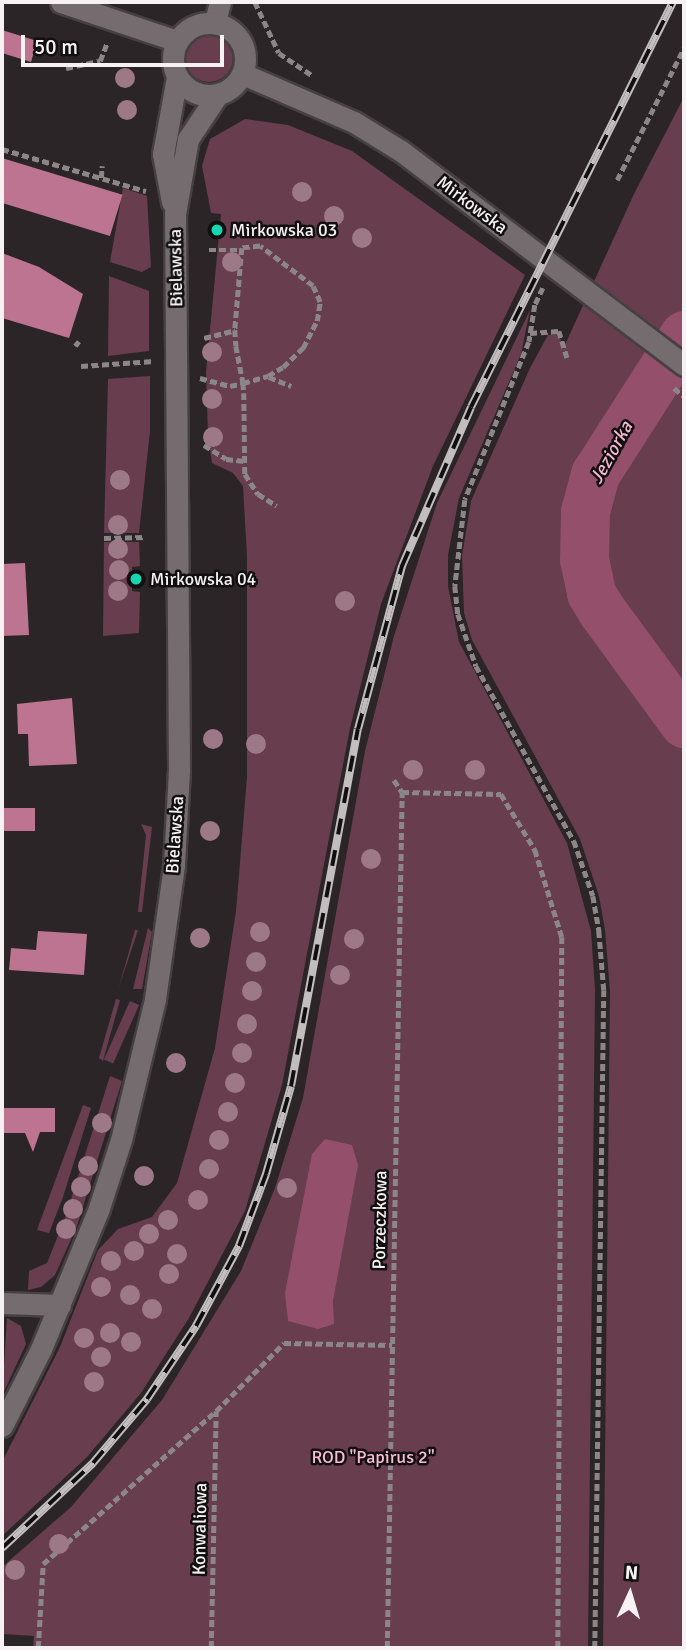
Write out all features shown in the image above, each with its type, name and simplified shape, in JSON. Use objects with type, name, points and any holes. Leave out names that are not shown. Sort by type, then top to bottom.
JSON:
[{"type":"street","points":[[61,2],[177,41]]},
{"type":"street","points":[[217,12],[242,41],[243,74],[218,94],[196,93],[177,77],[173,53],[177,41],[193,26],[217,12]]},
{"type":"street","name":"Mirkowska","points":[[243,74],[355,122],[401,151],[589,296],[684,365]]},
{"type":"street","name":"Bielawska","points":[[175,214],[163,154],[177,77]]},
{"type":"street","name":"Bielawska","points":[[2,1426],[60,1305],[111,1172],[138,1075],[155,999],[174,865],[180,715],[175,214],[188,139],[218,94]]},
{"type":"street","points":[[2,1303],[60,1305]]},
{"type":"path","points":[[66,68],[100,61],[107,43]]},
{"type":"path","points":[[617,180],[684,48]]},
{"type":"path","points":[[2,149],[150,192]]},
{"type":"path","points":[[101,178],[102,166]]},
{"type":"path","points":[[200,378],[222,387],[268,376],[303,348],[317,321],[320,302],[313,286],[260,246],[249,244],[241,250],[209,250]]},
{"type":"path","points":[[241,250],[234,330],[243,383],[245,461],[249,485],[277,506]]},
{"type":"path","points":[[544,287],[534,305],[530,332],[465,500],[455,586],[458,614],[476,666],[574,841],[593,895],[599,931],[604,990],[595,1648]]},
{"type":"path","points":[[204,338],[234,330]]},
{"type":"path","points":[[530,332],[559,331],[566,358]]},
{"type":"path","points":[[75,346],[79,341]]},
{"type":"path","points":[[80,366],[155,361]]},
{"type":"path","points":[[268,376],[291,386]]},
{"type":"path","points":[[204,445],[226,459],[245,461]]},
{"type":"path","points":[[104,538],[146,537]]},
{"type":"path","points":[[394,780],[402,792],[501,794],[535,850],[562,937],[558,1648]]},
{"type":"path","name":"Porzeczkowa","points":[[387,1648],[402,792]]},
{"type":"path","points":[[38,1648],[43,1564],[216,1410],[284,1343],[392,1345]]},
{"type":"path","name":"Konwaliowa","points":[[211,1648],[216,1410]]},
{"type":"green space","points":[[209,34],[226,41],[233,58],[226,75],[209,82],[192,75],[185,58],[192,41]]},
{"type":"green space","points":[[684,97],[684,1648],[603,1648],[610,991],[605,930],[599,896],[580,839],[472,640],[464,613],[462,556],[471,501],[530,368],[548,335],[559,334],[563,349],[634,194]]},
{"type":"green space","points":[[245,119],[288,125],[352,151],[525,275],[433,466],[381,604],[350,728],[282,1085],[245,1211],[189,1318],[141,1393],[87,1457],[2,1536],[2,1462],[60,1347],[98,1250],[118,1229],[152,1217],[177,1183],[215,1048],[236,911],[247,777],[247,556],[243,486],[233,473],[212,463],[208,436],[206,372],[221,214],[211,213],[202,166],[210,139]]},
{"type":"green space","points":[[123,188],[147,196],[151,267],[142,272],[110,262]]},
{"type":"green space","points":[[109,276],[149,291],[149,351],[108,356]]},
{"type":"green space","name":"ROD \"Papirus 2\"","points":[[530,310],[521,354],[459,498],[448,555],[448,586],[459,642],[567,843],[591,931],[595,990],[588,1648],[33,1648],[34,1636],[2,1634],[2,1567],[71,1507],[162,1400],[241,1271],[275,1188],[303,1098],[365,751],[394,636],[437,503]]},
{"type":"green space","points":[[150,376],[150,431],[139,533],[104,533],[108,379]]},
{"type":"green space","points":[[104,542],[139,542],[140,566],[132,567],[132,591],[140,592],[139,633],[103,636]]},
{"type":"green space","points":[[141,824],[152,827],[142,912],[138,912],[146,835]]},
{"type":"green space","points":[[148,928],[152,932],[142,989],[133,989]]},
{"type":"green space","points":[[135,930],[138,930],[119,987]]},
{"type":"green space","points":[[116,999],[120,1000],[103,1061],[99,1058]]},
{"type":"green space","points":[[130,1001],[139,1005],[113,1064],[104,1059]]},
{"type":"green space","points":[[110,1076],[122,1081],[77,1226],[55,1275],[41,1287],[28,1290],[29,1271],[47,1263],[64,1221]]},
{"type":"green space","points":[[83,1105],[91,1108],[63,1197],[49,1233],[37,1230]]},
{"type":"green space","points":[[7,1318],[21,1326],[26,1344],[2,1396]]},
{"type":"shaded area","points":[[325,1139],[352,1145],[358,1165],[333,1301],[334,1324],[318,1329],[288,1321],[285,1293],[312,1154]]},
{"type":"building","points":[[2,30],[37,41],[31,62],[2,53]]},
{"type":"building","points":[[2,158],[122,195],[110,236],[2,203]]},
{"type":"building","points":[[2,253],[39,267],[83,294],[69,338],[2,318]]},
{"type":"building","points":[[25,563],[29,635],[2,636],[2,564]]},
{"type":"building","points":[[72,698],[77,764],[29,766],[28,734],[18,734],[17,704]]},
{"type":"building","points":[[2,808],[35,808],[35,831],[2,831]]},
{"type":"building","points":[[38,931],[87,934],[84,975],[9,970],[11,948],[36,950]]},
{"type":"building","points":[[2,1108],[55,1108],[55,1132],[40,1132],[33,1152],[25,1133],[2,1133]]},
{"type":"waterway","name":"Jeziorka","points":[[684,335],[595,474],[585,512],[584,559],[591,593],[684,723]]},
{"type":"railway","points":[[2,1548],[93,1463],[147,1399],[196,1326],[239,1246],[266,1174],[291,1086],[358,729],[402,566],[471,407],[673,2]]},
{"type":"place","name":"Mirkowska 03","points":[[217,230]]},
{"type":"place","name":"Mirkowska 04","points":[[136,579]]}]
